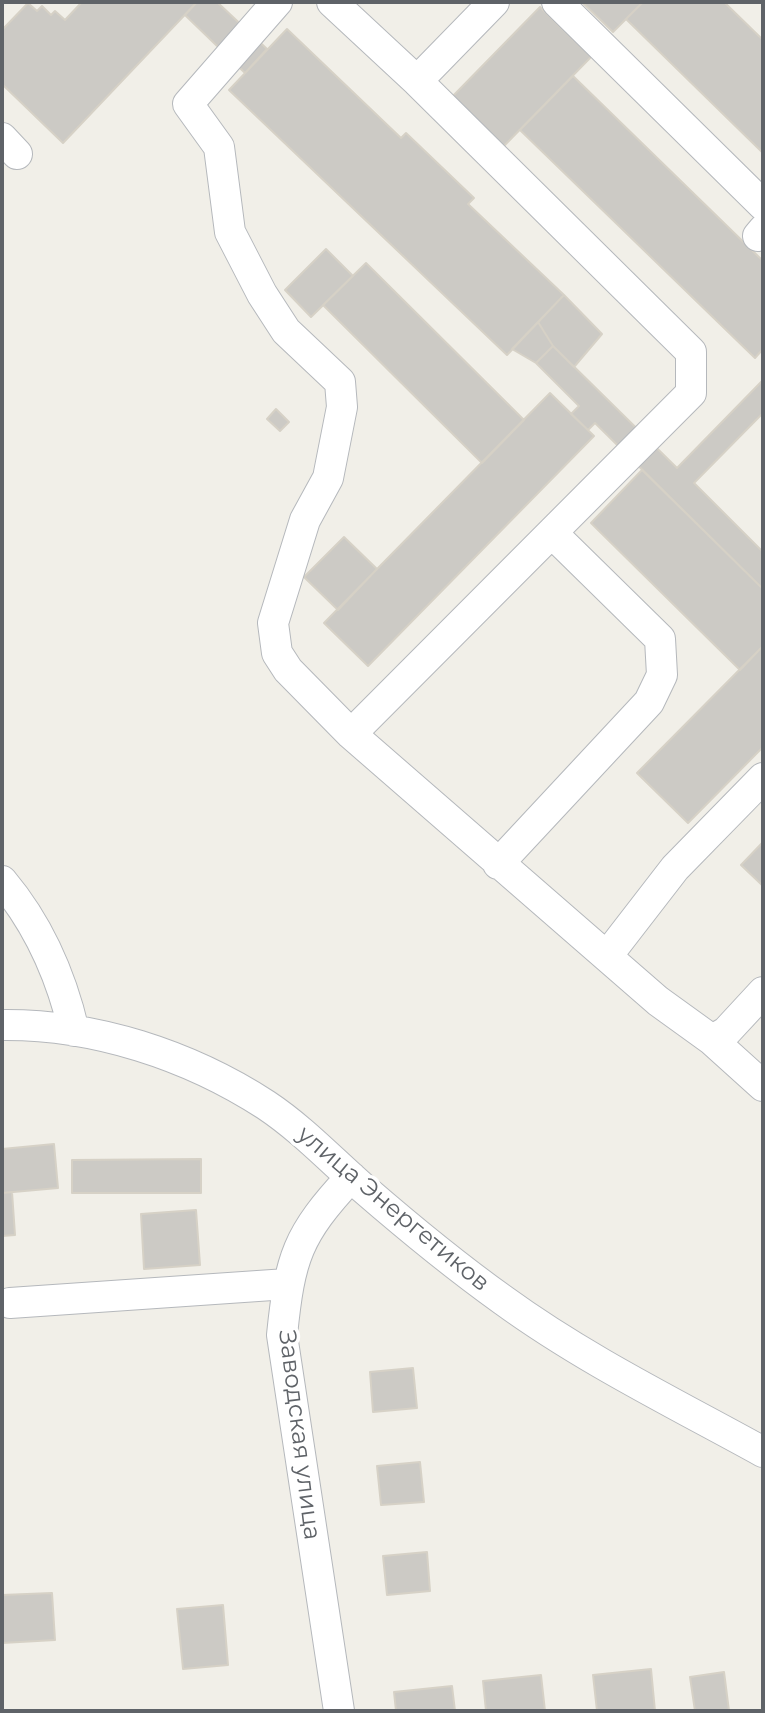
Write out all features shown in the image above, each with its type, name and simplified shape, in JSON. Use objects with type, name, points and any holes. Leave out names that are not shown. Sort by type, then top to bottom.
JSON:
[{"type":"street","points":[[278,2],[188,104],[219,147],[230,232],[262,294],[286,331],[340,382],[342,407],[328,478],[305,520],[273,623],[277,653],[288,670],[351,734],[658,1001],[712,1040],[763,1086]]},
{"type":"street","points":[[332,2],[417,80],[691,352],[691,393],[351,734]]},
{"type":"street","points":[[417,80],[494,2]]},
{"type":"street","points":[[557,2],[763,205]]},
{"type":"street","points":[[498,864],[649,702],[662,675],[660,639],[552,533]]},
{"type":"street","points":[[607,956],[675,868],[763,778]]},
{"type":"street","points":[[2,881],[39,934],[64,985],[75,1031]]},
{"type":"street","points":[[712,1040],[726,1032],[763,992]]},
{"type":"street","name":"улица Энергетиков","points":[[2,1025],[75,1031],[169,1055],[225,1081],[293,1126],[415,1234],[505,1302],[635,1381],[763,1452]]},
{"type":"street","name":"Заводская улица","points":[[339,1711],[282,1335],[287,1284],[300,1242],[323,1208],[351,1177]]},
{"type":"street","points":[[10,1303],[287,1284]]},
{"type":"building","points":[[82,2],[197,2],[63,143],[2,84],[2,30],[28,3],[37,11],[42,6],[51,15],[55,11],[65,20]]},
{"type":"building","points":[[197,2],[217,2],[267,49],[245,73],[185,15]]},
{"type":"building","points":[[582,2],[643,2],[613,32]]},
{"type":"building","points":[[643,2],[724,2],[763,40],[763,153],[626,19]]},
{"type":"building","points":[[540,7],[591,57],[501,149],[450,99]]},
{"type":"building","points":[[287,29],[401,138],[406,133],[474,198],[468,204],[564,295],[507,355],[229,90]]},
{"type":"building","points":[[573,76],[763,261],[763,349],[755,358],[520,130]]},
{"type":"building","points":[[326,249],[353,276],[311,317],[285,290]]},
{"type":"building","points":[[366,263],[524,420],[482,463],[323,305]]},
{"type":"building","points":[[564,295],[602,334],[574,367],[553,346],[538,322]]},
{"type":"building","points":[[538,322],[553,346],[536,363],[512,349]]},
{"type":"building","points":[[553,346],[677,468],[763,380],[763,413],[694,483],[763,552],[763,589],[595,423],[588,430],[571,414],[579,406],[536,363]]},
{"type":"building","points":[[550,393],[594,436],[368,666],[324,623]]},
{"type":"building","points":[[276,409],[289,422],[280,431],[267,419]]},
{"type":"building","points":[[642,470],[763,589],[763,646],[740,670],[591,523]]},
{"type":"building","points":[[344,537],[377,569],[338,610],[304,577]]},
{"type":"building","points":[[763,646],[763,747],[688,823],[637,773]]},
{"type":"building","points":[[763,842],[763,886],[741,865]]},
{"type":"building","points":[[54,1144],[58,1188],[2,1193],[2,1149]]},
{"type":"building","points":[[201,1159],[201,1193],[72,1193],[72,1160]]},
{"type":"building","points":[[12,1192],[15,1235],[2,1236],[2,1193]]},
{"type":"building","points":[[196,1210],[200,1265],[144,1269],[141,1214]]},
{"type":"building","points":[[413,1368],[417,1408],[373,1412],[370,1372]]},
{"type":"building","points":[[420,1462],[424,1502],[381,1505],[377,1466]]},
{"type":"building","points":[[427,1552],[430,1591],[387,1595],[383,1556]]},
{"type":"building","points":[[52,1593],[55,1640],[2,1643],[2,1595]]},
{"type":"building","points":[[223,1605],[228,1665],[183,1669],[177,1609]]},
{"type":"building","points":[[651,1669],[655,1711],[597,1711],[593,1675]]},
{"type":"building","points":[[724,1672],[729,1711],[695,1711],[690,1677]]},
{"type":"building","points":[[541,1675],[545,1711],[486,1711],[483,1681]]},
{"type":"building","points":[[452,1686],[455,1711],[396,1711],[394,1692]]}]
